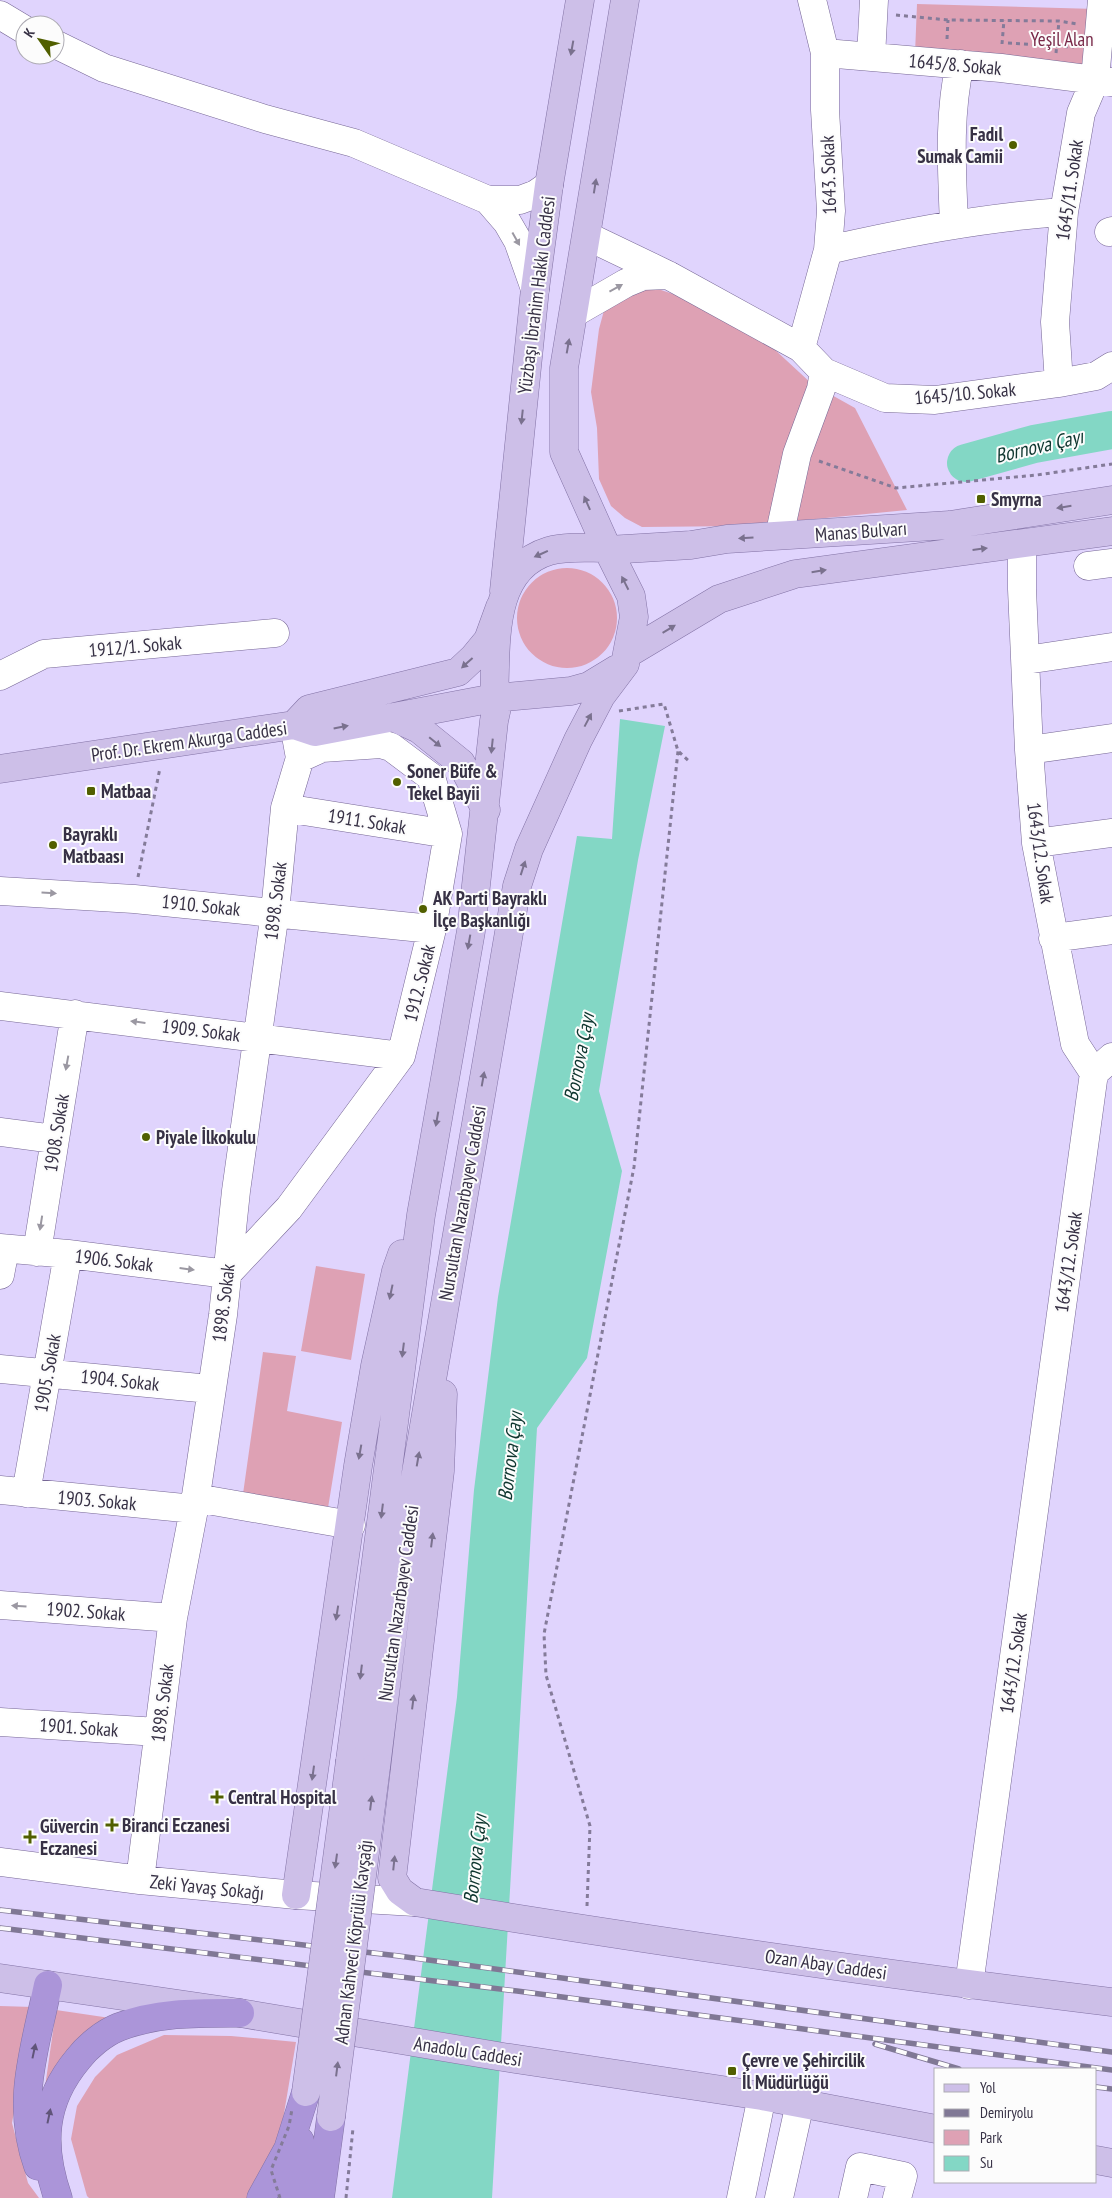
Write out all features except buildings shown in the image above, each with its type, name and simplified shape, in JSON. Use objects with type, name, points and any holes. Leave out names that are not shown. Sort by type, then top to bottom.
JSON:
[{"type":"highway","points":[[48,1985],[28,2080],[26,2106],[28,2133],[33,2154],[40,2174],[57,2198]]},
{"type":"highway","points":[[57,2198],[46,2153],[48,2124],[54,2093],[71,2067],[87,2048],[118,2027],[138,2021],[176,2013],[240,2013]]},
{"type":"highway","points":[[261,2198],[288,2149],[306,2092]]},
{"type":"highway","points":[[292,2198],[306,2092]]},
{"type":"highway","points":[[320,2198],[331,2117]]},
{"type":"highway","points":[[331,2117],[334,2198]]},
{"type":"main road","name":"Yüzbaşı İbrahim Hakkı Caddesi","points":[[502,599],[535,289],[549,185],[580,0]]},
{"type":"main road","name":"Yüzbaşı İbrahim Hakkı Caddesi","points":[[607,549],[564,452],[564,368],[588,236],[624,0]]},
{"type":"main road","name":"Manas Bulvarı","points":[[607,549],[691,545],[727,539],[950,526],[1112,500]]},
{"type":"main road","name":"Manas Bulvarı","points":[[626,659],[719,599],[795,574],[1112,531]]},
{"type":"main road","points":[[294,725],[309,709],[458,672],[488,640],[502,599],[516,572],[531,559],[549,551],[607,549],[631,596],[634,617],[626,659],[589,686],[571,691],[497,698],[502,599]]},
{"type":"main road","name":"Nursultan Nazarbayev Caddesi","points":[[376,1767],[403,1548],[517,886],[529,849],[578,740],[602,696],[626,659]]},
{"type":"main road","name":"Nursultan Nazarbayev Caddesi","points":[[350,1760],[421,1214],[471,931],[497,698]]},
{"type":"main road","name":"Prof. Dr. Ekrem Akurga Caddesi","points":[[0,769],[294,725],[315,732],[497,698]]},
{"type":"main road","points":[[393,717],[419,729],[460,763],[486,810]]},
{"type":"main road","points":[[296,1895],[321,1711],[375,1366],[396,1271],[421,1214]]},
{"type":"main road","points":[[415,1902],[400,1892],[392,1878],[440,1471],[443,1420],[442,1317]]},
{"type":"main road","name":"Adnan Kahveci Köprülü Kavşağı","points":[[306,2092],[350,1760]]},
{"type":"main road","name":"Adnan Kahveci Köprülü Kavşağı","points":[[331,2117],[376,1767]]},
{"type":"main road","name":"Ozan Abay Caddesi","points":[[415,1902],[969,1985],[1112,2002]]},
{"type":"main road","name":"Anadolu Caddesi","points":[[0,1978],[240,2013],[503,2057],[762,2096],[934,2129]]},
{"type":"main road","points":[[1097,2160],[1112,2163]]},
{"type":"street","name":"1643. Sokak","points":[[801,348],[828,250],[831,210],[825,110],[825,53],[812,0]]},
{"type":"street","name":"1645/11. Sokak","points":[[1059,383],[1055,322],[1064,212],[1080,113],[1104,81],[1100,27],[1102,0]]},
{"type":"street","points":[[871,57],[874,7]]},
{"type":"street","points":[[0,15],[15,24]]},
{"type":"street","points":[[65,49],[104,68],[265,119],[354,144],[488,200],[520,200],[536,194],[549,185]]},
{"type":"street","name":"1645/8. Sokak","points":[[825,53],[960,64],[1104,81]]},
{"type":"street","points":[[954,225],[951,166],[955,85],[960,64]]},
{"type":"street","points":[[488,200],[507,222],[518,241],[535,289]]},
{"type":"street","points":[[828,250],[954,225],[1013,216],[1064,212]]},
{"type":"street","name":"1645/10. Sokak","points":[[588,236],[668,275],[801,348],[824,372],[885,398],[935,400],[1059,383],[1096,376],[1112,366]]},
{"type":"street","points":[[574,313],[626,282],[643,276],[668,275]]},
{"type":"street","points":[[782,523],[797,454],[821,389],[824,372]]},
{"type":"street","name":"1643/12. Sokak","points":[[969,1985],[1103,1065],[1074,1044],[1036,843],[1029,750],[1022,589],[1022,544]]},
{"type":"street","name":"1912/1. Sokak","points":[[0,676],[44,654],[275,633]]},
{"type":"street","points":[[1026,660],[1112,647]]},
{"type":"street","name":"1898. Sokak","points":[[140,1880],[173,1618],[195,1504],[227,1274],[256,1036],[275,912],[285,808],[300,758],[294,725]]},
{"type":"street","points":[[1029,750],[1112,738]]},
{"type":"street","name":"1912. Sokak","points":[[227,1274],[289,1208],[401,1056],[432,929],[448,834],[431,777],[391,748],[381,744],[322,748],[300,758]]},
{"type":"street","name":"1911. Sokak","points":[[285,808],[448,834]]},
{"type":"street","points":[[1036,843],[1112,833]]},
{"type":"street","name":"1910. Sokak","points":[[0,891],[134,898],[432,929]]},
{"type":"street","points":[[1054,938],[1112,930]]},
{"type":"street","name":"1909. Sokak","points":[[0,1006],[256,1036],[401,1056]]},
{"type":"street","name":"1908. Sokak","points":[[37,1252],[76,1014]]},
{"type":"street","points":[[0,1132],[54,1139]]},
{"type":"street","points":[[0,1275],[2,1248]]},
{"type":"street","name":"1906. Sokak","points":[[2,1248],[68,1254],[227,1274]]},
{"type":"street","name":"1905. Sokak","points":[[13,1492],[47,1372],[68,1254]]},
{"type":"street","name":"1904. Sokak","points":[[0,1369],[210,1389]]},
{"type":"street","name":"1903. Sokak","points":[[13,1492],[195,1504],[351,1525]]},
{"type":"street","name":"1902. Sokak","points":[[0,1605],[173,1618]]},
{"type":"street","name":"1901. Sokak","points":[[0,1722],[158,1732]]},
{"type":"street","name":"Zeki Yavaş Sokağı","points":[[0,1862],[140,1880],[296,1895],[415,1902]]},
{"type":"street","points":[[741,2198],[762,2096]]},
{"type":"street","points":[[779,2198],[800,2103]]},
{"type":"street","points":[[854,2198],[860,2167],[902,2176],[898,2198]]},
{"type":"path","points":[[874,7],[948,20],[1059,21],[1100,27]]},
{"type":"path","points":[[1054,75],[1059,21]]},
{"type":"path","points":[[797,454],[896,488],[1037,475],[1112,464]]},
{"type":"path","points":[[586,1929],[590,1826],[546,1675],[544,1634],[634,1167],[678,751],[664,704],[618,711],[613,719]]},
{"type":"path","points":[[134,898],[164,743]]},
{"type":"path","points":[[678,751],[690,762]]},
{"type":"green space","name":"Yeşil Alan","points":[[917,4],[1096,9],[1090,72],[915,54]]},
{"type":"green space","points":[[646,285],[688,299],[773,348],[812,384],[855,408],[907,510],[744,526],[642,527],[625,518],[611,506],[599,479],[597,428],[591,392],[599,329],[609,292]]},
{"type":"green space","points":[[567,568],[586,572],[602,583],[613,599],[617,618],[613,637],[602,653],[586,664],[567,668],[548,664],[532,653],[521,637],[517,618],[521,599],[532,583],[548,572]]},
{"type":"green space","points":[[316,1266],[365,1274],[351,1360],[301,1351]]},
{"type":"green space","points":[[263,1352],[296,1356],[287,1411],[342,1422],[327,1514],[242,1501]]},
{"type":"green space","points":[[0,2006],[33,2007],[12,2123],[28,2183],[39,2198],[0,2198]]},
{"type":"green space","points":[[56,2010],[117,2019],[43,2101]]},
{"type":"green space","points":[[164,2035],[231,2036],[296,2042],[277,2155],[248,2198],[89,2198],[87,2196],[71,2139],[77,2106],[95,2077],[117,2055]]},
{"type":"water","points":[[620,719],[665,726],[638,860],[599,1091],[622,1171],[587,1358],[537,1428],[492,2198],[392,2198],[457,1697],[474,1490],[498,1297],[577,836],[612,839]]},
{"type":"waterway","name":"Bornova Çayı","points":[[966,463],[1034,444],[1112,430]]},
{"type":"railway","points":[[0,1910],[399,1956],[1112,2052]]},
{"type":"railway","points":[[0,1928],[517,1991],[1097,2068]]},
{"type":"railway","points":[[875,2044],[956,2068]]},
{"type":"railway","points":[[1097,2068],[1112,2070]]},
{"type":"railway","points":[[1097,2087],[1112,2089]]},
{"type":"place","name":"Fadıl Sumak Camii","points":[[1013,145]]},
{"type":"place","name":"Smyrna","points":[[981,499]]},
{"type":"place","name":"Soner Büfe & Tekel Bayii","points":[[397,782]]},
{"type":"place","name":"Matbaa","points":[[91,791]]},
{"type":"place","name":"Bayraklı Matbaası","points":[[53,845]]},
{"type":"place","name":"AK Parti Bayraklı İlçe Başkanlığı","points":[[423,909]]},
{"type":"place","name":"Piyale İlkokulu","points":[[146,1137]]},
{"type":"place","name":"Central Hospital","points":[[217,1797]]},
{"type":"place","name":"Biranci Eczanesi","points":[[112,1825]]},
{"type":"place","name":"Güvercin Eczanesi","points":[[30,1837]]},
{"type":"place","name":"Çevre ve Şehircilik İl Müdürlüğü","points":[[732,2071]]}]
